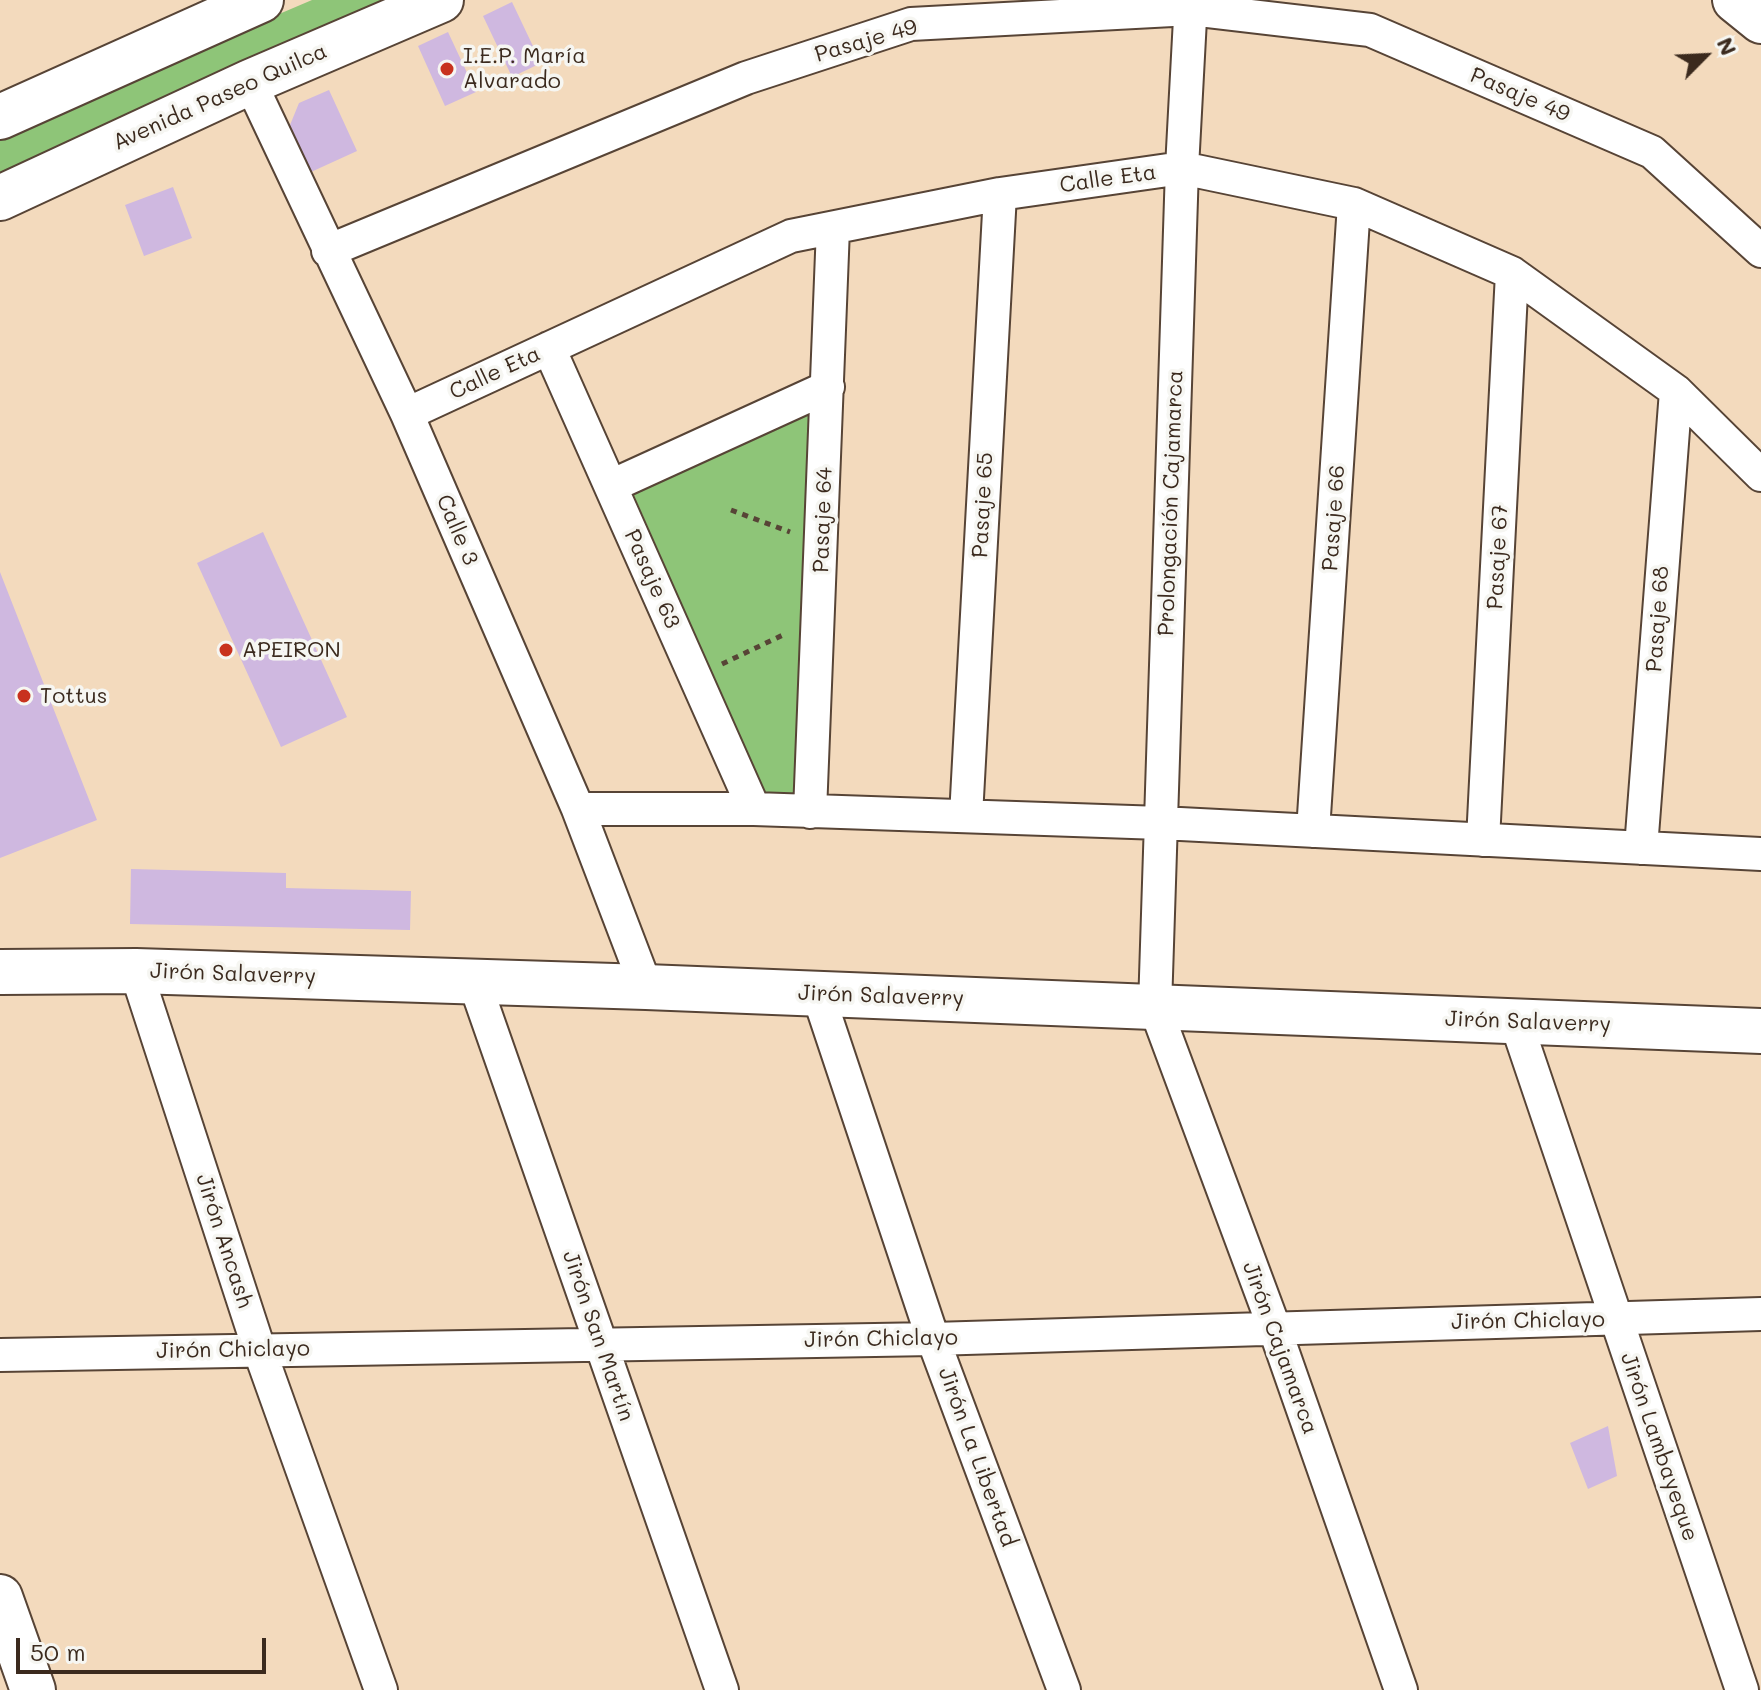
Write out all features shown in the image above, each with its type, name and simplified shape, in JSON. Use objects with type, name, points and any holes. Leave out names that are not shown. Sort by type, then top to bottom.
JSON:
[{"type":"street","points":[[0,117],[261,0]]},
{"type":"street","name":"Avenida Paseo Quilca","points":[[0,198],[250,82],[441,0]]},
{"type":"street","points":[[1735,0],[1761,21]]},
{"type":"street","name":"Prolongación Cajamarca","points":[[1155,1007],[1182,168],[1191,4]]},
{"type":"street","name":"Pasaje 49","points":[[328,251],[746,78],[911,24],[1191,4],[1370,30],[1652,152],[1761,251]]},
{"type":"street","name":"Calle 3","points":[[250,82],[407,414],[578,809],[646,987]]},
{"type":"street","name":"Calle Eta","points":[[407,414],[791,236],[1000,194],[1182,168],[1354,204],[1512,273],[1676,391],[1761,475]]},
{"type":"street","name":"Pasaje 65","points":[[966,816],[1000,194]]},
{"type":"street","name":"Pasaje 66","points":[[1313,831],[1354,204]]},
{"type":"street","name":"Pasaje 64","points":[[810,812],[833,228]]},
{"type":"street","name":"Pasaje 67","points":[[1483,840],[1512,273]]},
{"type":"street","name":"Pasaje 63","points":[[549,348],[754,809]]},
{"type":"street","points":[[611,486],[828,387]]},
{"type":"street","name":"Pasaje 68","points":[[1641,848],[1676,391]]},
{"type":"street","points":[[578,809],[754,809],[1161,823],[1761,854]]},
{"type":"street","name":"Jirón Salaverry","points":[[0,972],[136,971],[474,981],[1761,1031]]},
{"type":"street","name":"Jirón Ancash","points":[[136,971],[259,1349],[381,1690]]},
{"type":"street","name":"Jirón San Martín","points":[[474,981],[722,1690]]},
{"type":"street","name":"Jirón La Libertad","points":[[818,994],[933,1339],[1064,1690]]},
{"type":"street","name":"Jirón Cajamarca","points":[[1155,1007],[1274,1327],[1401,1690]]},
{"type":"street","name":"Jirón Lambayeque","points":[[1516,1022],[1742,1690]]},
{"type":"street","name":"Jirón Chiclayo","points":[[0,1355],[933,1339],[1761,1314]]},
{"type":"street","points":[[0,1597],[33,1690]]},
{"type":"path","points":[[731,510],[797,534]]},
{"type":"path","points":[[695,676],[818,619]]},
{"type":"green space","points":[[312,0],[413,0],[0,183],[0,133]]},
{"type":"green space","points":[[818,409],[798,798],[768,800],[631,489]]},
{"type":"building","points":[[512,2],[541,63],[512,77],[483,16]]},
{"type":"building","name":"I.E.P. María Alvarado","points":[[448,32],[476,92],[445,106],[418,46]]},
{"type":"building","points":[[329,90],[357,151],[311,172],[290,125],[299,103]]},
{"type":"building","points":[[173,187],[192,238],[144,256],[125,205]]},
{"type":"building","points":[[263,532],[347,717],[281,747],[197,563]]},
{"type":"building","name":"Tottus","points":[[0,572],[97,820],[0,858]]},
{"type":"building","points":[[131,869],[286,873],[286,888],[411,891],[410,930],[130,924]]},
{"type":"building","points":[[1608,1426],[1617,1476],[1588,1489],[1570,1443]]},
{"type":"place","name":"I.E.P. María Alvarado","points":[[447,69]]},
{"type":"place","name":"APEIRON","points":[[226,650]]},
{"type":"place","name":"Tottus","points":[[24,696]]}]
